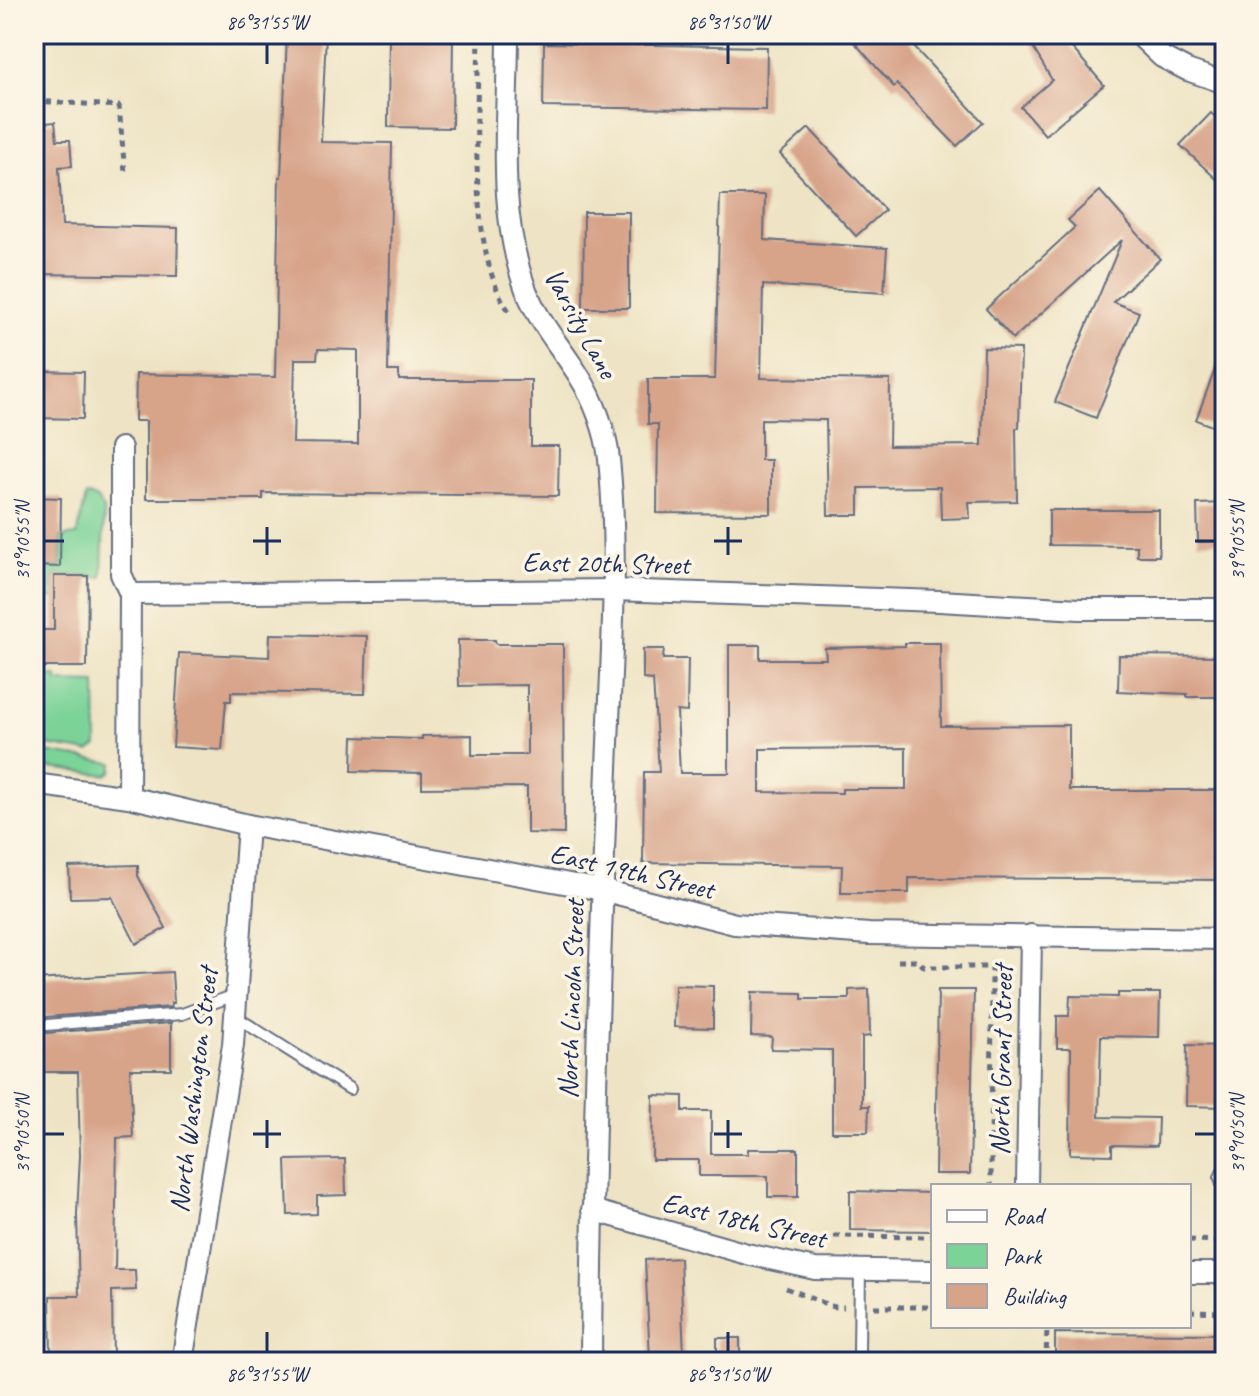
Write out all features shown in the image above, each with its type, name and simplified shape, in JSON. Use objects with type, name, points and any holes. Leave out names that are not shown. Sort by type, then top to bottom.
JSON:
[{"type":"street","name":"Varsity Lane","points":[[508,34],[507,199],[511,237],[527,291],[539,318],[580,376],[603,431],[608,456],[613,590]]},
{"type":"street","points":[[1138,34],[1162,57],[1187,70],[1225,83]]},
{"type":"street","points":[[121,448],[121,574],[130,594],[129,797]]},
{"type":"street","name":"East 20th Street","points":[[130,594],[613,590],[1080,609],[1225,609]]},
{"type":"street","name":"North Lincoln Street","points":[[591,1362],[592,1210],[613,590]]},
{"type":"street","name":"East 19th Street","points":[[34,784],[129,797],[248,825],[602,890],[735,924],[869,934],[1225,939]]},
{"type":"street","name":"North Washington Street","points":[[182,1362],[233,1045],[248,825]]},
{"type":"street","name":"North Grant Street","points":[[1027,1184],[1031,935]]},
{"type":"street","name":"East 18th Street","points":[[592,1210],[747,1254],[815,1269],[931,1271]]},
{"type":"street","points":[[1191,1273],[1225,1273]]},
{"type":"lane","points":[[34,1026],[182,1014],[235,1006],[350,1089]]},
{"type":"lane","points":[[1225,1166],[1220,1178],[1225,1193]]},
{"type":"lane","points":[[859,1353],[860,1270]]},
{"type":"path","points":[[34,101],[119,106],[125,173]]},
{"type":"path","points":[[898,961],[919,961],[924,967],[992,967],[991,1184]]},
{"type":"path","points":[[834,1236],[931,1237]]},
{"type":"path","points":[[1191,1240],[1225,1241]]},
{"type":"path","points":[[1191,1311],[1225,1312]]},
{"type":"path","points":[[1046,1362],[1047,1328]]},
{"type":"green space","points":[[86,496],[98,500],[104,513],[102,577],[54,576],[54,598],[34,598],[34,566],[60,567],[61,537],[77,535]]},
{"type":"green space","points":[[34,676],[57,676],[57,682],[96,683],[97,746],[89,752],[34,743]]},
{"type":"green space","points":[[34,750],[113,763],[112,771],[107,775],[34,766]]},
{"type":"building","points":[[287,34],[326,34],[321,142],[392,143],[388,371],[399,371],[399,380],[531,380],[531,446],[559,446],[558,496],[263,493],[263,499],[146,499],[146,421],[135,421],[136,374],[275,377]],"holes":[[[318,349],[358,350],[358,444],[293,443],[295,359],[317,359]]]},
{"type":"building","points":[[389,34],[453,34],[452,128],[388,127]]},
{"type":"building","points":[[847,34],[902,34],[983,122],[957,146],[897,84],[894,87]]},
{"type":"building","points":[[1025,34],[1060,34],[1104,85],[1045,135],[1021,107],[1052,80]]},
{"type":"building","points":[[544,43],[767,47],[766,110],[543,107]]},
{"type":"building","points":[[1211,113],[1225,126],[1225,187],[1180,145]]},
{"type":"building","points":[[55,122],[57,140],[70,140],[72,166],[59,167],[62,225],[178,228],[177,276],[34,274],[34,124]]},
{"type":"building","points":[[809,128],[885,210],[856,236],[780,154]]},
{"type":"building","points":[[1100,191],[1160,259],[1113,302],[1139,312],[1096,418],[1055,402],[1122,240],[1013,339],[986,309],[1075,227],[1068,220]]},
{"type":"building","points":[[720,195],[765,195],[764,240],[887,248],[884,293],[763,285],[761,378],[890,380],[889,446],[982,445],[984,348],[1021,349],[1019,428],[1016,428],[1017,501],[969,502],[970,518],[941,519],[940,487],[859,488],[859,515],[828,515],[826,420],[761,419],[761,460],[771,460],[771,514],[657,513],[658,424],[648,424],[648,379],[715,379]]},
{"type":"building","points":[[584,212],[629,212],[629,308],[583,308]]},
{"type":"building","points":[[1225,348],[1225,431],[1196,420]]},
{"type":"building","points":[[34,371],[84,372],[83,419],[34,418]]},
{"type":"building","points":[[34,497],[61,498],[60,567],[34,566]]},
{"type":"building","points":[[1225,503],[1225,541],[1198,542],[1197,504]]},
{"type":"building","points":[[1049,510],[1159,510],[1159,556],[1137,556],[1137,546],[1049,545]]},
{"type":"building","points":[[54,576],[88,576],[87,667],[34,667],[34,630],[54,630]]},
{"type":"building","points":[[270,634],[367,636],[365,694],[231,692],[231,701],[226,701],[222,750],[173,747],[179,653],[269,657]]},
{"type":"building","points":[[458,640],[495,640],[496,644],[563,644],[564,834],[527,833],[527,787],[422,788],[422,773],[352,771],[353,737],[422,739],[422,736],[472,735],[472,755],[527,755],[527,685],[459,686]]},
{"type":"building","points":[[905,643],[940,643],[941,726],[1069,725],[1069,790],[1225,790],[1225,880],[909,878],[909,893],[841,893],[842,866],[643,863],[644,772],[659,772],[653,680],[643,679],[643,649],[664,649],[663,659],[688,659],[687,712],[677,711],[680,773],[729,773],[729,645],[760,645],[760,659],[826,659],[825,648],[905,646]],"holes":[[[906,748],[906,789],[842,789],[842,793],[760,792],[760,749]]]},
{"type":"building","points":[[1119,655],[1225,656],[1225,697],[1118,691]]},
{"type":"building","points":[[138,865],[138,876],[166,928],[136,944],[112,897],[70,898],[69,867]]},
{"type":"building","points":[[172,972],[174,1003],[171,1007],[34,1018],[34,980]]},
{"type":"building","points":[[675,985],[713,986],[713,1028],[674,1027]]},
{"type":"building","points":[[869,989],[870,1036],[862,1037],[862,1106],[869,1106],[868,1132],[832,1132],[832,1050],[771,1049],[772,1037],[751,1036],[752,992],[802,993],[802,999],[849,999],[849,990]]},
{"type":"building","points":[[938,990],[974,990],[970,1174],[935,1174]]},
{"type":"building","points":[[1118,993],[1160,993],[1159,1037],[1101,1036],[1099,1117],[1158,1118],[1157,1146],[1112,1145],[1112,1155],[1070,1154],[1071,1048],[1057,1048],[1057,1016],[1069,1016],[1070,996],[1118,997]]},
{"type":"building","points":[[171,1023],[171,1069],[130,1069],[133,1137],[117,1138],[115,1270],[135,1270],[136,1290],[112,1291],[113,1362],[51,1360],[50,1296],[79,1296],[78,1072],[34,1072],[34,1034]]},
{"type":"building","points":[[1187,1045],[1225,1046],[1225,1107],[1186,1106]]},
{"type":"building","points":[[653,1095],[683,1096],[683,1111],[711,1111],[711,1154],[748,1154],[748,1149],[798,1149],[798,1197],[768,1197],[768,1176],[699,1176],[699,1160],[652,1160]]},
{"type":"building","points":[[345,1159],[346,1195],[317,1196],[317,1214],[288,1215],[286,1160]]},
{"type":"building","points":[[850,1191],[931,1193],[931,1231],[850,1230]]},
{"type":"building","points":[[680,1258],[684,1356],[650,1358],[645,1260]]},
{"type":"building","points":[[1055,1333],[1225,1334],[1225,1362],[1055,1362]]},
{"type":"building","points":[[717,1338],[740,1338],[740,1362],[717,1362]]}]
